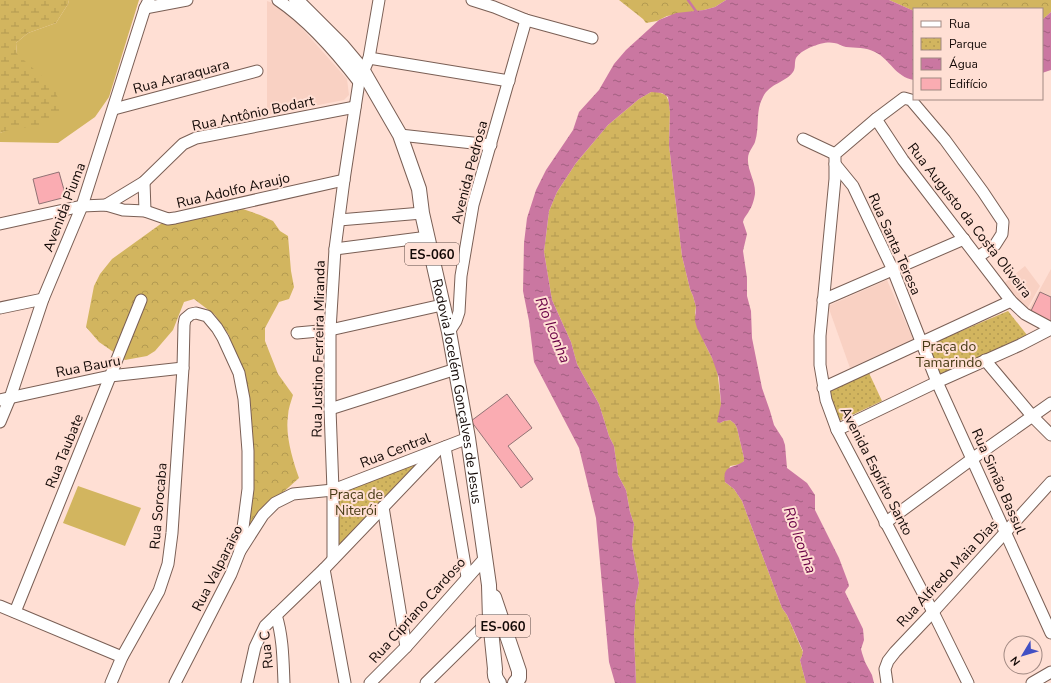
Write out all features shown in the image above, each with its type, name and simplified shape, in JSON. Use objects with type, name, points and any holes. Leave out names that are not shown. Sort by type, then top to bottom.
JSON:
[{"type":"main road","name":"Rodovia Jocelém Gonçalves de Jesus","points":[[296,0],[364,70],[400,135],[419,189],[422,213],[449,332],[468,438],[489,585],[490,620],[495,678]]},
{"type":"main road","name":"Rodovia Jocelém Gonçalves de Jesus","points":[[489,585],[520,676]]},
{"type":"main road","name":"ES-060","points":[[495,678],[499,663],[503,661],[511,662],[520,676]]},
{"type":"street","points":[[147,4],[187,0]]},
{"type":"street","points":[[278,0],[310,26],[346,65],[364,70],[509,81]]},
{"type":"street","name":"Rua Justino Ferreira Miranda","points":[[333,560],[330,330],[335,249],[355,107],[379,0]]},
{"type":"street","points":[[472,0],[526,20],[592,38]]},
{"type":"street","name":"Avenida Piuma","points":[[0,422],[5,399],[82,206],[147,4]]},
{"type":"street","name":"Avenida Pedrosa","points":[[449,332],[456,321],[459,312],[460,276],[473,205],[526,20]]},
{"type":"street","name":"Rua Araraquara","points":[[114,110],[257,71]]},
{"type":"street","points":[[803,139],[835,159],[876,118],[904,98],[911,100],[945,140],[983,192],[1002,222],[1002,234],[995,245],[978,257]]},
{"type":"street","name":"Rua Antônio Bodart","points":[[106,205],[144,182],[183,144],[196,138],[355,107]]},
{"type":"street","name":"Rua Augusto da Costa Oliveira","points":[[876,118],[903,160],[1011,301],[1025,314],[1051,328]]},
{"type":"street","points":[[400,135],[491,145]]},
{"type":"street","name":"Rua Santa Teresa","points":[[835,159],[853,186],[893,270],[921,341]]},
{"type":"street","name":"Avenida Espírito Santo","points":[[835,159],[820,336],[820,365],[823,388],[837,430],[933,612],[968,683]]},
{"type":"street","name":"Rua Adolfo Araujo","points":[[0,224],[82,206],[106,205],[123,210],[145,211],[168,219],[344,180]]},
{"type":"street","points":[[144,182],[145,211]]},
{"type":"street","points":[[339,220],[422,213]]},
{"type":"street","points":[[335,249],[428,237]]},
{"type":"street","points":[[823,300],[964,239]]},
{"type":"street","points":[[0,308],[44,299]]},
{"type":"street","name":"Rua Taubate","points":[[15,612],[141,300]]},
{"type":"street","points":[[823,388],[921,341],[1011,301]]},
{"type":"street","points":[[297,333],[330,330],[442,305]]},
{"type":"street","name":"Rua Sorocaba","points":[[111,683],[122,656],[159,591],[168,564],[172,533],[185,319],[187,316],[196,313],[208,316],[224,338],[239,373],[244,399],[248,451],[248,489],[240,551]]},
{"type":"street","points":[[837,430],[937,382],[1020,345],[1051,328]]},
{"type":"street","name":"Rua Simão Bassul","points":[[921,341],[937,382],[1051,633]]},
{"type":"street","points":[[985,360],[1033,417],[1051,435]]},
{"type":"street","name":"Rua Bauru","points":[[5,399],[110,376],[183,368]]},
{"type":"street","points":[[330,409],[456,369]]},
{"type":"street","points":[[885,523],[1051,403]]},
{"type":"street","name":"Rua Central","points":[[333,490],[468,438]]},
{"type":"street","points":[[247,683],[255,647],[265,626],[333,560],[442,448]]},
{"type":"street","points":[[442,448],[467,577]]},
{"type":"street","name":"Rua Alfredo Maia Dias","points":[[887,683],[885,669],[888,661],[895,652],[1006,533],[1051,482]]},
{"type":"street","name":"Rua Valparaiso","points":[[175,683],[231,574],[240,551],[263,515],[275,503],[292,494],[333,490]]},
{"type":"street","points":[[384,507],[406,647]]},
{"type":"street","name":"Rua Cipriano Cardoso","points":[[370,683],[406,647],[485,558]]},
{"type":"street","points":[[324,569],[345,683]]},
{"type":"street","points":[[0,606],[122,656]]},
{"type":"street","name":"Rua C","points":[[276,615],[283,652],[284,683]]},
{"type":"street","points":[[426,683],[490,620]]},
{"type":"street","points":[[1032,683],[1051,672]]},
{"type":"shaded area","points":[[267,1],[282,6],[347,79],[349,95],[344,100],[267,115]]},
{"type":"shaded area","points":[[1025,266],[1040,286],[1026,311],[1003,284]]},
{"type":"shaded area","points":[[1051,269],[1051,325],[1027,313]]},
{"type":"shaded area","points":[[887,280],[913,339],[850,368],[828,306]]},
{"type":"green space","points":[[0,0],[69,0],[56,23],[28,33],[16,43],[17,54],[54,87],[62,110],[48,122],[41,125],[9,130],[0,133]]},
{"type":"green space","points":[[69,0],[139,0],[109,97],[95,117],[58,143],[0,142],[0,133],[5,131],[17,54],[16,43],[28,33],[56,23]]},
{"type":"green space","points":[[619,0],[726,0],[715,7],[667,16],[657,21],[646,23]]},
{"type":"green space","points":[[889,0],[1051,0],[1051,12],[1043,19],[1043,8],[913,8],[913,11]]},
{"type":"green space","points":[[651,92],[658,92],[666,95],[669,102],[669,145],[682,256],[696,307],[695,313],[705,344],[717,368],[721,404],[720,423],[730,420],[735,424],[744,458],[744,461],[741,464],[730,466],[725,482],[734,489],[742,501],[782,608],[787,615],[803,652],[800,660],[806,683],[636,683],[634,633],[635,605],[639,583],[632,545],[634,524],[626,490],[618,475],[614,446],[609,436],[599,404],[577,364],[571,342],[552,300],[544,252],[549,211],[557,192],[576,163],[608,125],[639,99]]},
{"type":"green space","points":[[240,208],[273,221],[280,231],[288,236],[294,287],[289,299],[279,302],[265,328],[265,341],[278,374],[293,395],[288,411],[287,423],[292,456],[299,478],[269,505],[251,532],[246,511],[242,392],[229,335],[215,315],[194,299],[184,302],[173,330],[155,351],[147,356],[125,360],[99,342],[86,327],[94,286],[100,274],[112,259],[162,223]]},
{"type":"green space","name":"Praça do Tamarindo","points":[[1008,311],[1027,335],[938,376],[926,346]]},
{"type":"green space","points":[[869,373],[882,401],[837,422],[829,391]]},
{"type":"green space","name":"Praça de Niterói","points":[[442,444],[333,558],[334,488]]},
{"type":"green space","points":[[78,486],[141,508],[125,546],[63,523]]},
{"type":"water","name":"Rio Iconha","points":[[726,0],[889,0],[913,11],[913,80],[897,72],[885,59],[872,50],[846,47],[830,42],[819,44],[803,51],[796,58],[793,72],[790,76],[766,92],[759,108],[755,142],[748,156],[755,194],[752,205],[743,222],[747,234],[743,251],[747,278],[747,296],[751,311],[752,338],[762,388],[774,425],[785,445],[787,468],[807,483],[815,495],[815,510],[839,558],[849,586],[845,592],[863,629],[864,640],[861,649],[874,683],[806,683],[800,660],[803,651],[787,615],[782,608],[742,501],[734,489],[725,482],[725,472],[744,461],[744,458],[735,424],[730,420],[720,423],[717,422],[721,404],[719,378],[712,358],[697,328],[695,321],[696,307],[682,256],[669,145],[670,112],[668,97],[662,93],[651,92],[639,99],[608,125],[576,163],[557,192],[549,211],[544,252],[552,300],[571,342],[577,364],[599,404],[609,436],[614,446],[618,475],[626,490],[634,524],[632,545],[639,583],[635,605],[634,633],[636,683],[615,683],[609,662],[596,518],[579,448],[534,362],[529,321],[523,291],[524,243],[527,218],[536,190],[546,170],[573,130],[579,112],[599,90],[614,64],[626,50],[659,20],[676,13],[704,10],[715,7]]},
{"type":"water","points":[[1051,12],[1051,70],[1043,73],[1043,19]]},
{"type":"building","points":[[59,172],[66,197],[39,204],[33,179]]},
{"type":"building","points":[[1040,292],[1051,297],[1051,324],[1030,313]]},
{"type":"building","points":[[507,394],[532,428],[508,446],[533,479],[521,488],[471,421]]},
{"type":"waterway","points":[[688,0],[698,14]]}]
